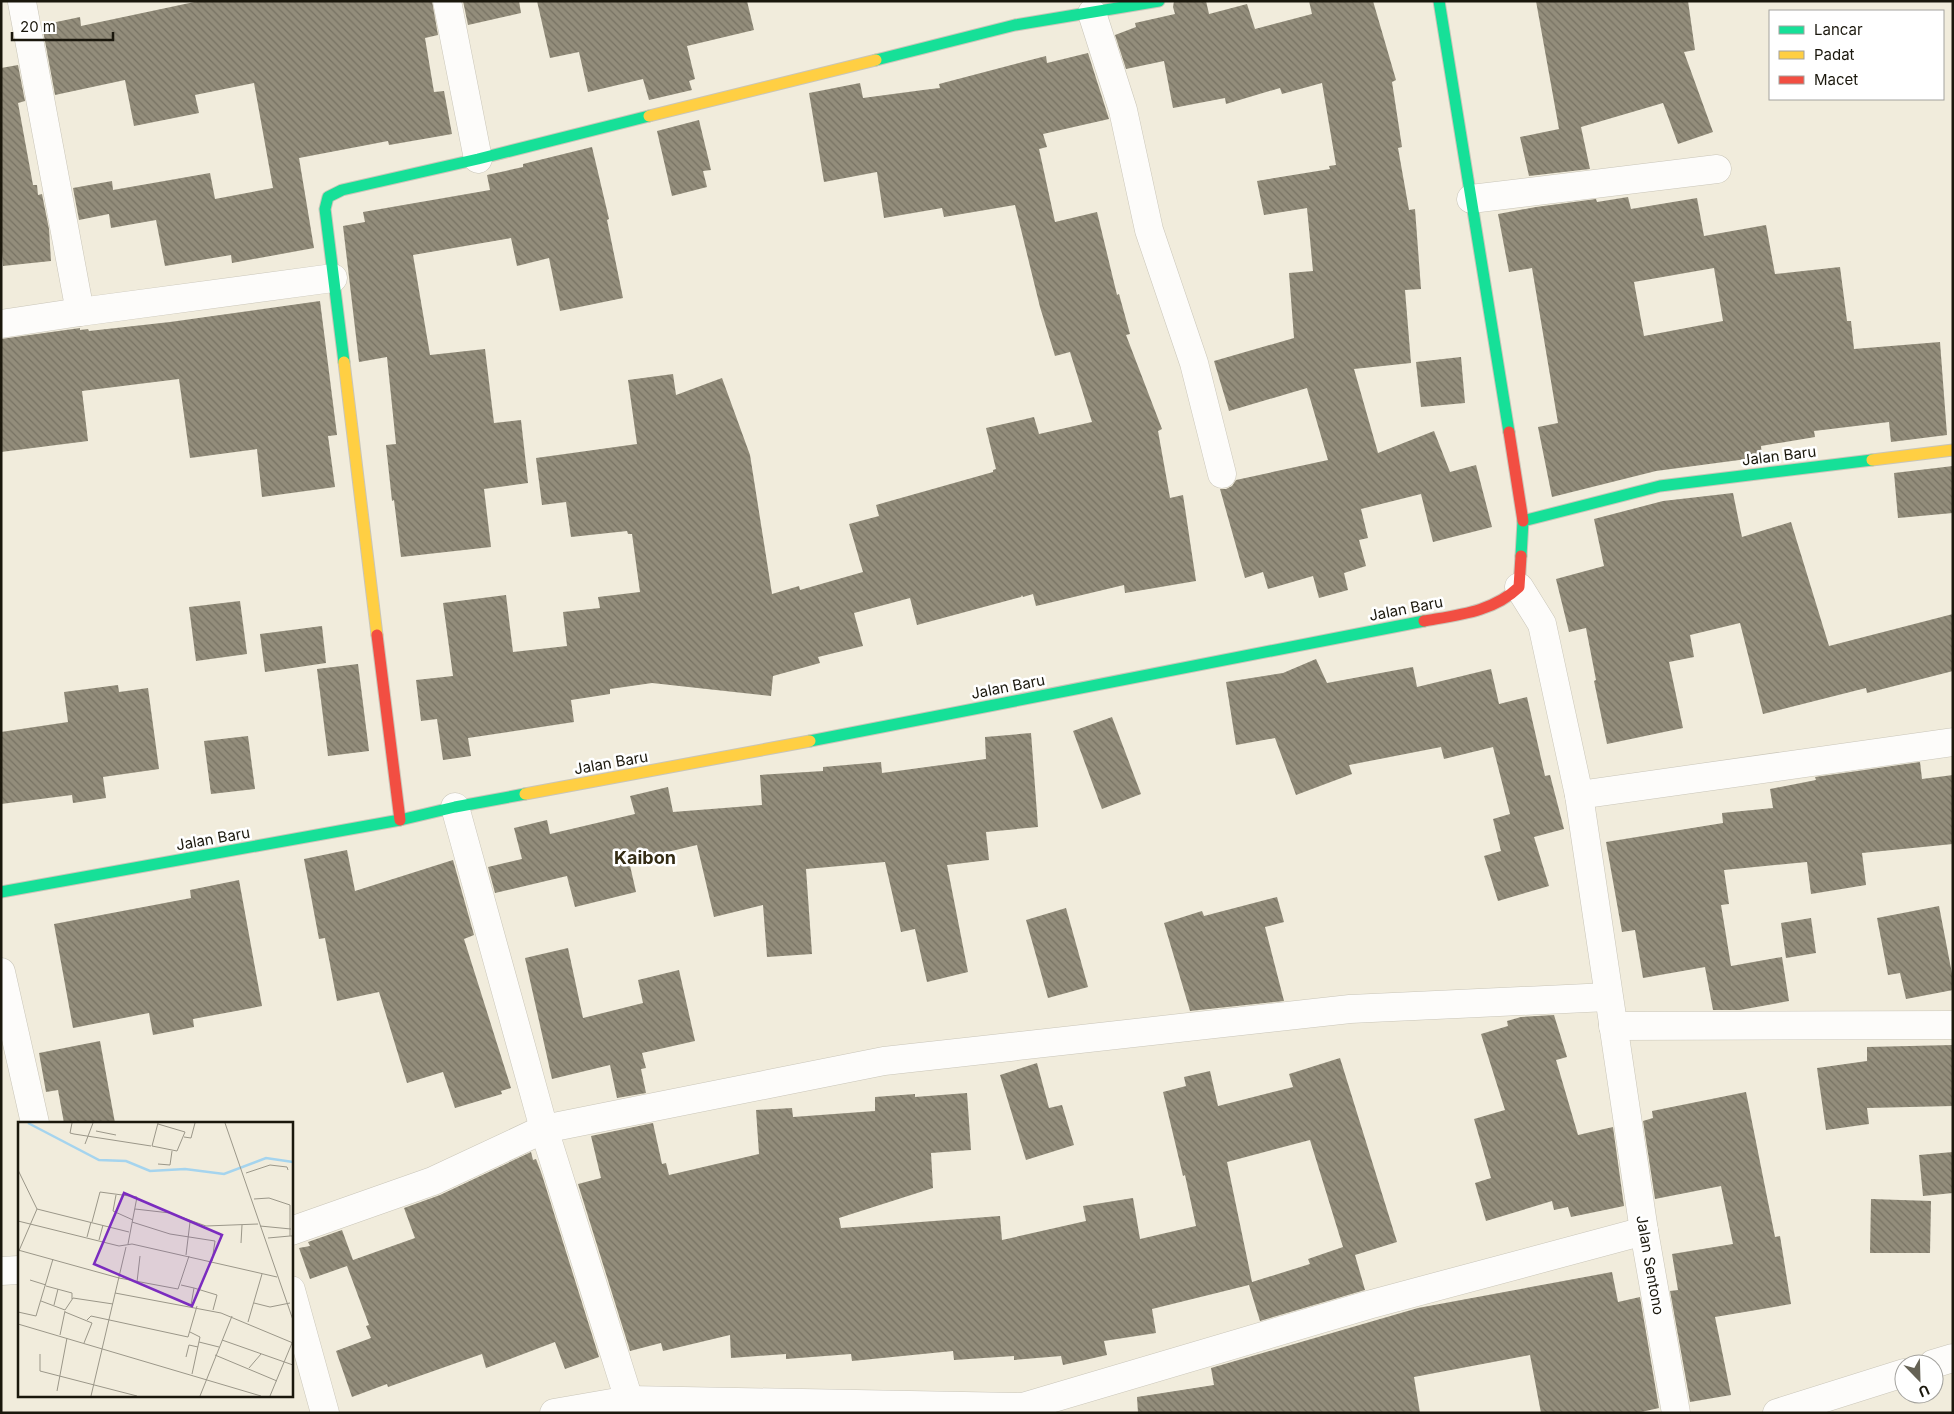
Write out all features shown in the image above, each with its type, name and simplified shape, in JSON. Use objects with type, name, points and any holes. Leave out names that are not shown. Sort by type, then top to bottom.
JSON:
[{"type":"street","points":[[1,6],[23,1],[80,312]]},
{"type":"street","points":[[447,1],[478,159]]},
{"type":"street","points":[[400,820],[324,209],[328,197],[342,190],[478,159],[1015,25],[1159,1]]},
{"type":"street","points":[[1439,1],[1523,520],[1520,587]]},
{"type":"street","points":[[1092,13],[1123,110],[1148,230],[1194,363],[1222,474]]},
{"type":"street","points":[[1471,199],[1717,169]]},
{"type":"street","points":[[1,324],[333,278]]},
{"type":"street","name":"Jalan Baru","points":[[1523,520],[1660,486],[1953,450]]},
{"type":"street","name":"Jalan Baru","points":[[1,892],[400,820],[1456,615],[1491,607],[1508,599],[1520,587]]},
{"type":"street","name":"Jalan Sentono","points":[[1520,587],[1542,624],[1579,795],[1626,1117],[1676,1413]]},
{"type":"street","points":[[1579,795],[1953,742]]},
{"type":"street","points":[[455,808],[544,1129],[629,1400]]},
{"type":"street","points":[[1,972],[36,1122]]},
{"type":"street","points":[[292,1231],[433,1181],[544,1129],[884,1061],[1350,1009],[1608,997]]},
{"type":"street","points":[[1613,1026],[1953,1025]]},
{"type":"street","points":[[554,1413],[629,1400],[1023,1407],[1368,1305],[1644,1231]]},
{"type":"street","points":[[1,1271],[18,1270]]},
{"type":"street","points":[[292,1294],[325,1413]]},
{"type":"street","points":[[1777,1413],[1894,1376]]},
{"type":"building","points":[[199,1],[432,1],[438,35],[425,38],[434,92],[444,91],[452,134],[389,145],[388,141],[299,158],[314,248],[232,263],[231,255],[165,266],[156,220],[111,228],[109,214],[79,220],[73,188],[112,181],[113,190],[210,173],[215,199],[273,188],[254,83],[195,95],[199,113],[134,126],[125,80],[55,95],[42,25],[80,17],[81,26]]},
{"type":"building","points":[[463,1],[519,1],[521,13],[468,25]]},
{"type":"building","points":[[537,1],[747,1],[754,30],[687,46],[695,79],[689,81],[692,90],[649,100],[643,79],[588,92],[579,52],[550,58]]},
{"type":"building","points":[[1174,1],[1206,1],[1209,14],[1247,4],[1255,29],[1312,14],[1309,1],[1373,1],[1396,80],[1392,82],[1402,147],[1398,148],[1409,210],[1415,209],[1421,289],[1405,290],[1411,363],[1354,369],[1378,453],[1434,431],[1450,472],[1476,465],[1492,527],[1433,542],[1421,494],[1361,509],[1368,538],[1359,540],[1366,566],[1344,573],[1348,590],[1319,598],[1313,576],[1268,589],[1263,572],[1245,578],[1220,489],[1232,486],[1236,480],[1328,460],[1307,388],[1229,411],[1214,361],[1294,338],[1289,273],[1313,271],[1307,208],[1264,215],[1257,181],[1330,169],[1329,166],[1336,165],[1322,83],[1282,94],[1280,88],[1226,104],[1225,98],[1173,108],[1164,61],[1126,69],[1115,35],[1136,27],[1135,23],[1175,14]]},
{"type":"building","points":[[1536,1],[1688,1],[1695,50],[1684,52],[1713,132],[1678,144],[1663,103],[1581,127],[1590,169],[1529,176],[1520,137],[1559,129]]},
{"type":"building","points":[[1088,53],[1109,119],[1043,134],[1047,147],[1039,149],[1055,222],[1097,212],[1117,295],[1119,294],[1130,334],[1126,335],[1162,429],[1158,431],[1170,498],[1183,495],[1196,581],[1125,593],[1124,585],[1036,606],[1033,594],[1023,597],[1022,595],[1021,597],[917,625],[910,598],[854,613],[863,646],[818,657],[820,663],[773,676],[771,696],[652,683],[610,689],[610,694],[571,700],[574,722],[468,738],[471,756],[443,760],[437,719],[421,721],[416,680],[453,676],[443,603],[506,595],[513,652],[567,646],[563,612],[600,608],[598,597],[640,592],[632,534],[628,534],[627,531],[571,537],[566,502],[542,505],[536,458],[637,444],[628,380],[673,374],[676,395],[722,378],[750,455],[772,594],[799,586],[800,590],[863,572],[849,524],[879,516],[876,505],[993,472],[996,469],[986,428],[1034,417],[1039,434],[1092,422],[1070,352],[1055,356],[1040,307],[1015,205],[944,217],[942,208],[884,218],[877,172],[824,182],[809,93],[860,83],[863,98],[940,88],[939,84],[1046,56],[1047,63]]},
{"type":"building","points":[[18,65],[25,101],[18,103],[33,185],[37,185],[38,195],[42,194],[49,229],[51,261],[3,266],[1,239],[1,68]]},
{"type":"building","points":[[699,120],[711,170],[703,171],[707,187],[672,196],[657,131]]},
{"type":"building","points":[[592,147],[609,219],[607,220],[623,298],[560,311],[549,258],[517,266],[511,238],[413,255],[430,355],[485,349],[494,423],[521,420],[528,483],[484,489],[491,547],[401,557],[386,445],[396,444],[387,357],[359,362],[343,226],[365,222],[363,212],[490,190],[487,175],[523,167],[523,164]]},
{"type":"building","points":[[1628,197],[1631,209],[1697,198],[1704,236],[1766,225],[1775,274],[1840,267],[1847,321],[1851,321],[1854,349],[1940,342],[1947,435],[1891,442],[1889,422],[1814,431],[1815,437],[1761,446],[1762,457],[1656,471],[1552,497],[1538,427],[1558,423],[1532,268],[1509,272],[1498,214],[1596,199],[1597,202]],"holes":[[[1714,268],[1723,321],[1644,336],[1634,282]]]},
{"type":"building","points":[[320,301],[337,435],[328,436],[335,487],[262,497],[257,449],[190,458],[179,379],[82,391],[88,441],[1,452],[1,339],[80,328],[80,330],[88,329],[89,331],[170,322]]},
{"type":"building","points":[[1461,357],[1465,403],[1421,407],[1416,362]]},
{"type":"building","points":[[1953,466],[1953,513],[1898,518],[1894,473]]},
{"type":"building","points":[[1733,493],[1742,537],[1791,522],[1829,646],[1953,614],[1953,671],[1867,693],[1866,688],[1763,714],[1740,623],[1690,635],[1694,657],[1669,662],[1683,728],[1607,744],[1594,681],[1596,680],[1586,628],[1569,632],[1556,579],[1604,566],[1594,519],[1663,501]]},
{"type":"building","points":[[240,601],[247,654],[196,661],[189,607]]},
{"type":"building","points":[[322,626],[326,663],[265,672],[260,634]]},
{"type":"building","points":[[1316,659],[1327,683],[1413,667],[1417,687],[1491,669],[1499,704],[1527,697],[1545,776],[1550,775],[1564,829],[1534,837],[1549,886],[1498,901],[1484,856],[1501,851],[1493,819],[1510,814],[1493,747],[1444,759],[1441,747],[1349,765],[1352,774],[1296,795],[1275,738],[1236,745],[1226,682],[1283,673]]},
{"type":"building","points":[[358,664],[369,751],[328,756],[317,669]]},
{"type":"building","points":[[118,685],[119,692],[148,688],[159,769],[103,777],[106,798],[73,803],[72,795],[1,804],[1,732],[68,722],[64,692]]},
{"type":"building","points":[[1112,717],[1141,794],[1102,809],[1073,731]]},
{"type":"building","points":[[1031,733],[1038,827],[986,832],[989,860],[947,865],[968,972],[927,982],[915,929],[901,932],[885,862],[806,869],[812,954],[767,957],[763,905],[714,917],[697,845],[629,861],[636,892],[575,907],[567,876],[495,893],[488,867],[522,859],[514,828],[547,820],[550,834],[635,814],[630,796],[668,787],[673,812],[762,805],[760,775],[823,771],[823,767],[881,762],[882,773],[986,759],[985,737]]},
{"type":"building","points":[[248,736],[255,789],[211,794],[204,741]]},
{"type":"building","points":[[1920,762],[1922,779],[1953,775],[1953,844],[1862,853],[1866,885],[1811,894],[1807,862],[1724,870],[1729,904],[1721,905],[1731,966],[1782,957],[1789,1001],[1740,1010],[1713,1010],[1705,967],[1643,978],[1635,930],[1622,932],[1606,842],[1723,823],[1722,813],[1773,808],[1770,789],[1816,780],[1815,777]]},
{"type":"building","points":[[347,850],[355,891],[453,860],[474,935],[464,939],[511,1088],[501,1091],[502,1094],[455,1108],[443,1072],[407,1083],[379,992],[337,1001],[325,938],[319,939],[304,859]]},
{"type":"building","points":[[239,880],[262,1006],[193,1019],[194,1027],[153,1035],[149,1013],[73,1028],[54,924],[191,898],[190,890]]},
{"type":"building","points":[[1277,897],[1284,922],[1265,927],[1284,1001],[1190,1011],[1164,923],[1202,911],[1204,916]]},
{"type":"building","points":[[1939,906],[1953,979],[1953,990],[1906,999],[1900,973],[1888,975],[1877,918]]},
{"type":"building","points":[[1066,908],[1088,987],[1048,998],[1026,920]]},
{"type":"building","points":[[1811,918],[1816,953],[1786,958],[1781,923]]},
{"type":"building","points":[[568,948],[583,1018],[643,1003],[638,980],[679,970],[695,1041],[642,1053],[646,1068],[641,1069],[646,1093],[617,1098],[610,1065],[552,1079],[525,958]]},
{"type":"building","points":[[1554,1015],[1567,1057],[1556,1060],[1578,1135],[1613,1127],[1624,1206],[1571,1217],[1568,1207],[1554,1210],[1552,1201],[1486,1221],[1475,1183],[1491,1178],[1474,1119],[1505,1110],[1481,1034],[1508,1026],[1507,1021],[1521,1017]]},
{"type":"building","points":[[100,1041],[115,1122],[64,1122],[58,1090],[46,1092],[39,1053]]},
{"type":"building","points":[[1953,1045],[1953,1106],[1867,1108],[1869,1124],[1826,1130],[1817,1068],[1867,1061],[1867,1047]]},
{"type":"building","points":[[1340,1058],[1397,1242],[1355,1255],[1365,1290],[1260,1321],[1249,1285],[1152,1309],[1156,1333],[1104,1341],[1107,1355],[1063,1365],[1061,1356],[1014,1360],[1014,1356],[954,1360],[953,1351],[852,1361],[851,1354],[786,1359],[786,1354],[731,1358],[730,1335],[663,1351],[661,1343],[630,1351],[578,1184],[601,1178],[591,1136],[653,1123],[662,1164],[666,1163],[669,1175],[759,1154],[756,1110],[792,1108],[793,1117],[875,1111],[875,1097],[915,1094],[915,1097],[967,1093],[971,1150],[931,1153],[933,1188],[839,1218],[841,1228],[1000,1216],[1002,1240],[1086,1221],[1083,1206],[1133,1198],[1140,1239],[1196,1226],[1185,1175],[1183,1176],[1163,1092],[1186,1086],[1184,1077],[1210,1071],[1218,1106],[1293,1087],[1289,1074]],"holes":[[[1310,1140],[1343,1247],[1308,1259],[1310,1264],[1252,1282],[1227,1162]]]},
{"type":"building","points":[[1037,1063],[1049,1108],[1062,1105],[1074,1145],[1026,1160],[1000,1075]]},
{"type":"building","points":[[1746,1092],[1775,1237],[1780,1236],[1791,1304],[1715,1317],[1731,1395],[1690,1402],[1670,1291],[1678,1290],[1672,1254],[1733,1244],[1721,1186],[1655,1199],[1643,1121],[1653,1118],[1652,1111]]},
{"type":"building","points":[[531,1152],[533,1160],[536,1159],[542,1175],[599,1357],[565,1369],[555,1342],[486,1368],[482,1354],[388,1387],[387,1384],[352,1397],[336,1351],[371,1338],[366,1326],[369,1325],[347,1266],[310,1279],[299,1248],[310,1246],[308,1242],[342,1230],[353,1260],[415,1238],[404,1208],[440,1195]]},
{"type":"building","points":[[1953,1152],[1953,1193],[1923,1196],[1919,1155]]},
{"type":"building","points":[[1871,1199],[1931,1201],[1930,1253],[1870,1253]]},
{"type":"building","points":[[1612,1272],[1618,1302],[1640,1297],[1659,1408],[1637,1413],[1541,1413],[1530,1355],[1414,1377],[1420,1413],[1138,1413],[1137,1397],[1214,1385],[1211,1368],[1418,1308]]},
{"type":"traffic: fast","points":[[876,60],[1015,25],[1159,1]]},
{"type":"traffic: fast","points":[[1439,1],[1509,432]]},
{"type":"traffic: fast","points":[[344,362],[325,209],[328,197],[342,190],[478,159],[649,116]]},
{"type":"traffic: fast","points":[[1521,556],[1523,521],[1660,486],[1872,460]]},
{"type":"traffic: fast","points":[[810,741],[1424,621]]},
{"type":"traffic: fast","points":[[1,892],[400,820],[455,807],[525,794]]},
{"type":"traffic: slow","points":[[649,116],[876,60]]},
{"type":"traffic: slow","points":[[344,362],[377,635]]},
{"type":"traffic: slow","points":[[1872,460],[1953,450]]},
{"type":"traffic: slow","points":[[525,794],[810,741]]},
{"type":"traffic: jam","points":[[1509,432],[1523,521]]},
{"type":"traffic: jam","points":[[1424,621],[1475,611],[1498,602],[1509,595],[1519,587],[1521,556]]},
{"type":"traffic: jam","points":[[377,635],[400,820]]},
{"type":"district","name":"Kaibon","points":[[645,858]]}]
